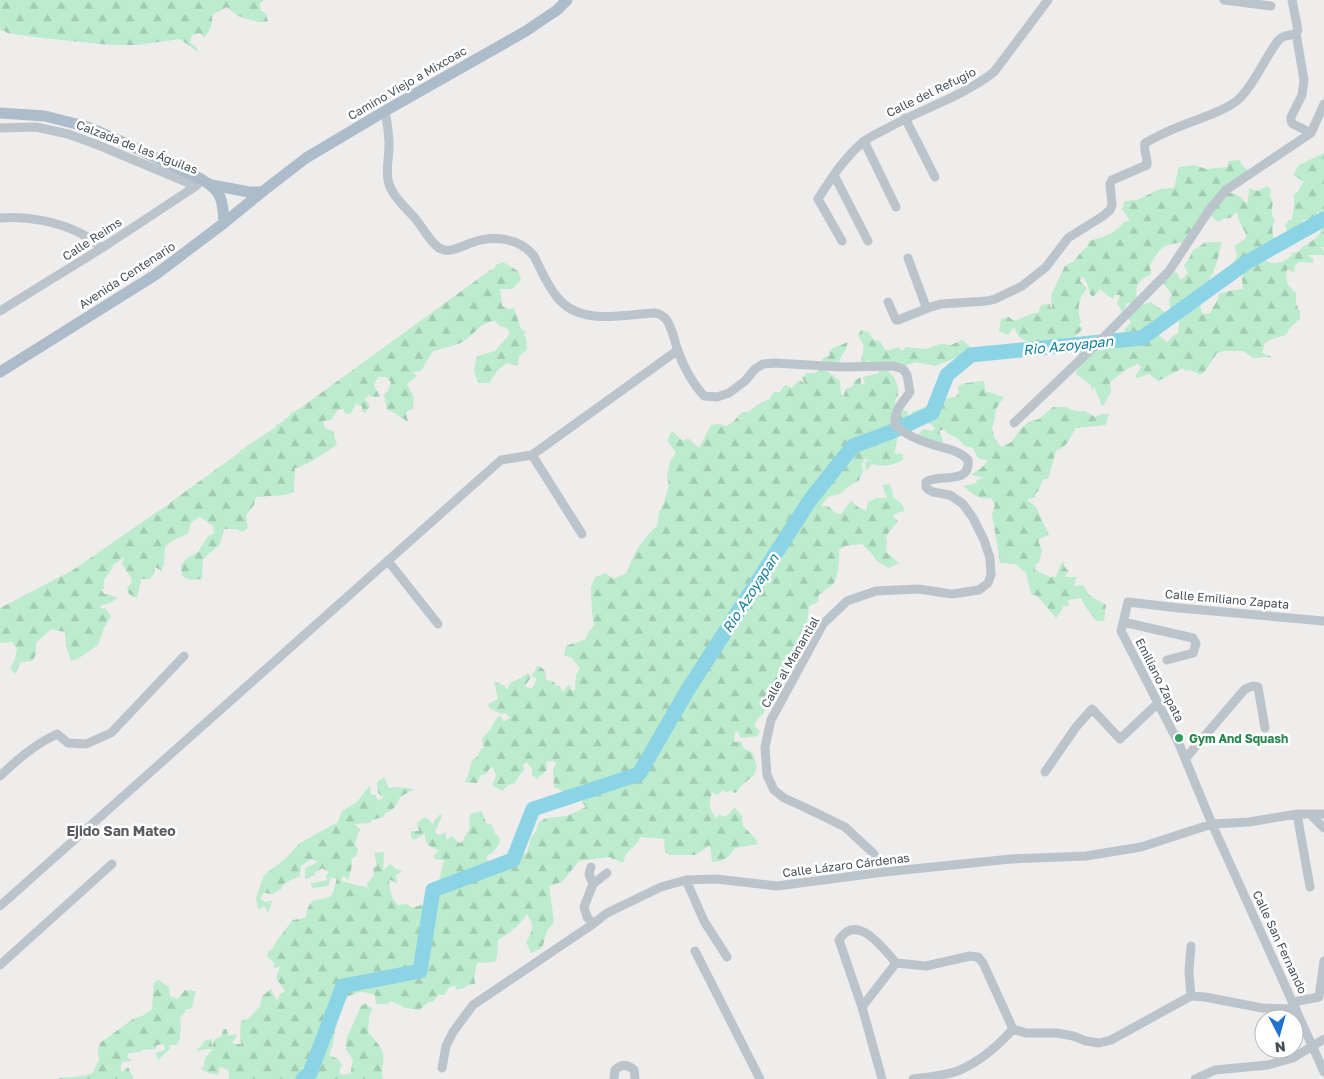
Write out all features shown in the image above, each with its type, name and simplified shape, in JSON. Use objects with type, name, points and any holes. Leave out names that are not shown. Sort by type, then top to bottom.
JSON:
[{"type":"main road","name":"Camino Viejo a Mixcoac","points":[[262,192],[306,158],[526,31],[557,10],[567,0]]},
{"type":"main road","name":"Calzada de las Águilas","points":[[0,112],[45,116],[88,127],[127,144],[198,183],[249,192],[262,192]]},
{"type":"main road","name":"Calzada de las Águilas","points":[[212,186],[221,198],[224,206],[224,223]]},
{"type":"main road","name":"Avenida Centenario","points":[[0,372],[155,276],[262,192]]},
{"type":"street","name":"Calle del Refugio","points":[[842,241],[818,199],[848,156],[864,141],[905,118],[969,88],[994,72],[1048,0]]},
{"type":"street","points":[[1224,0],[1271,6]]},
{"type":"street","points":[[1292,0],[1304,80],[1302,95],[1291,117],[1291,121],[1293,124],[1311,133]]},
{"type":"street","points":[[888,302],[896,320],[898,320],[941,304],[995,299],[1016,290],[1036,277],[1052,261],[1068,238],[1110,210],[1112,205],[1110,184],[1112,180],[1147,165],[1145,143],[1174,128],[1234,103],[1247,90],[1278,41],[1286,35],[1296,33]]},
{"type":"street","points":[[1014,423],[1094,347],[1169,271],[1210,208],[1226,190],[1311,133],[1324,104]]},
{"type":"street","points":[[0,906],[501,460],[532,455],[678,350],[666,320],[656,313],[608,317],[591,316],[573,310],[559,299],[546,280],[534,256],[521,245],[511,241],[489,238],[451,250],[440,248],[436,245],[394,194],[390,186],[387,170],[389,146],[385,111]]},
{"type":"street","points":[[905,118],[935,177]]},
{"type":"street","name":"Calzada de las Águilas","points":[[0,128],[36,127],[68,134],[198,183]]},
{"type":"street","points":[[864,141],[896,207]]},
{"type":"street","points":[[834,175],[868,241]]},
{"type":"street","name":"Calle Reims","points":[[0,311],[102,248],[198,183]]},
{"type":"street","points":[[0,218],[12,217],[46,221],[82,234],[102,248]]},
{"type":"street","points":[[908,258],[928,308]]},
{"type":"street","name":"Calle al Manantial","points":[[678,350],[687,372],[704,396],[717,397],[729,393],[763,364],[841,367],[893,366],[902,369],[907,375],[910,392],[897,410],[894,418],[895,425],[904,432],[921,440],[959,452],[968,460],[969,465],[963,474],[954,478],[931,479],[926,482],[926,487],[933,492],[950,494],[963,504],[973,518],[984,540],[990,558],[991,575],[988,582],[979,590],[952,594],[918,589],[876,591],[847,601],[824,624],[771,720],[765,747],[767,775],[774,790],[784,798],[845,827],[872,853],[884,872]]},
{"type":"street","points":[[532,455],[582,534]]},
{"type":"street","points":[[388,561],[438,624]]},
{"type":"street","name":"Calle Emiliano Zapata","points":[[1128,602],[1324,621]]},
{"type":"street","name":"Emiliano Zapata","points":[[1128,602],[1121,630],[1186,759],[1212,824]]},
{"type":"street","points":[[1123,622],[1193,638],[1196,644],[1193,653],[1168,660]]},
{"type":"street","points":[[0,776],[19,758],[41,742],[57,734],[68,743],[86,744],[111,733],[184,656]]},
{"type":"street","points":[[1186,759],[1245,689],[1253,686],[1258,687],[1265,728]]},
{"type":"street","points":[[1045,772],[1076,727],[1092,709],[1120,739],[1158,703]]},
{"type":"street","points":[[1297,814],[1310,887]]},
{"type":"street","name":"Calle Lázaro Cárdenas","points":[[442,1068],[446,1046],[453,1032],[473,1005],[593,924],[607,912],[661,887],[686,880],[716,878],[777,886],[884,872],[1010,859],[1086,856],[1141,847],[1212,824],[1249,822],[1297,814],[1324,814]]},
{"type":"street","points":[[1311,815],[1324,828]]},
{"type":"street","name":"Calle San Fernando","points":[[1212,824],[1324,1072]]},
{"type":"street","points":[[0,966],[112,864]]},
{"type":"street","points":[[591,867],[589,874],[593,884]]},
{"type":"street","points":[[593,924],[587,917],[584,907],[593,884],[607,873]]},
{"type":"street","points":[[686,880],[704,921],[727,957]]},
{"type":"street","points":[[882,1079],[862,1008],[839,940],[842,935],[850,930],[860,929],[877,942],[896,963],[926,966],[970,956],[978,957],[983,963],[1013,1029],[1026,1033],[1057,1033],[1099,1043],[1111,1040],[1191,996],[1262,1008],[1295,1005],[1319,997],[1324,961]]},
{"type":"street","points":[[1191,946],[1189,970],[1191,996]]},
{"type":"street","points":[[695,951],[760,1079]]},
{"type":"street","points":[[862,1008],[896,963]]},
{"type":"street","points":[[913,1079],[934,1077],[960,1070],[988,1054],[1013,1029]]},
{"type":"street","points":[[1195,1079],[1215,1070],[1268,1065],[1293,1058],[1324,1038]]},
{"type":"street","points":[[614,1079],[615,1070],[624,1065],[634,1070],[636,1079]]},
{"type":"green space","points":[[0,0],[264,0],[260,4],[261,10],[266,14],[268,22],[258,22],[238,16],[227,7],[212,15],[211,27],[204,37],[200,33],[192,35],[190,43],[196,47],[198,52],[180,39],[138,45],[111,45],[7,33],[0,30]]},
{"type":"green space","points":[[1324,153],[1324,214],[1318,212],[1314,219],[1303,220],[1296,238],[1288,235],[1285,225],[1292,219],[1294,194],[1298,192],[1304,182],[1293,175],[1299,165]]},
{"type":"green space","points":[[1240,160],[1242,165],[1252,174],[1247,180],[1229,182],[1222,190],[1238,195],[1246,204],[1249,188],[1258,191],[1267,186],[1271,189],[1272,212],[1275,220],[1272,233],[1279,244],[1268,249],[1264,260],[1278,263],[1289,258],[1292,255],[1291,253],[1298,252],[1318,236],[1324,217],[1324,247],[1321,247],[1324,255],[1308,255],[1313,259],[1313,263],[1300,262],[1294,266],[1295,273],[1287,269],[1286,277],[1289,285],[1296,293],[1296,304],[1300,312],[1300,319],[1290,328],[1286,335],[1265,343],[1262,353],[1272,357],[1253,358],[1243,351],[1224,351],[1217,353],[1205,371],[1200,375],[1190,370],[1186,371],[1183,368],[1158,381],[1149,374],[1135,377],[1141,367],[1137,363],[1110,382],[1111,392],[1103,406],[1100,403],[1095,387],[1092,390],[1091,385],[1076,374],[1079,354],[1087,345],[1098,340],[1123,339],[1125,329],[1131,323],[1126,314],[1135,307],[1151,302],[1167,314],[1153,330],[1167,342],[1178,333],[1180,316],[1170,308],[1169,299],[1172,295],[1163,283],[1166,277],[1176,272],[1181,280],[1188,273],[1184,265],[1192,251],[1206,242],[1222,242],[1209,279],[1211,283],[1217,282],[1203,298],[1200,307],[1203,314],[1210,313],[1218,299],[1218,295],[1221,293],[1243,289],[1242,278],[1244,272],[1231,273],[1237,257],[1235,246],[1246,238],[1237,212],[1230,218],[1218,222],[1211,216],[1198,219],[1188,242],[1169,245],[1161,249],[1150,265],[1151,274],[1137,286],[1137,300],[1133,303],[1127,303],[1123,313],[1117,303],[1120,295],[1114,295],[1114,299],[1100,289],[1093,297],[1082,276],[1080,281],[1086,287],[1086,290],[1081,297],[1079,305],[1081,322],[1079,325],[1083,329],[1074,337],[1063,338],[1041,346],[1033,345],[1019,337],[1014,327],[1008,335],[999,331],[1001,319],[1009,317],[1014,321],[1038,313],[1041,305],[1050,304],[1051,309],[1051,295],[1065,266],[1074,261],[1087,247],[1089,241],[1109,234],[1124,222],[1130,221],[1122,209],[1125,201],[1137,200],[1160,189],[1174,188],[1179,167],[1194,165],[1206,169],[1227,167],[1229,161]]},
{"type":"green space","points":[[503,262],[518,271],[521,280],[512,289],[500,289],[502,306],[508,309],[514,308],[521,329],[526,332],[523,335],[526,337],[527,350],[519,356],[518,366],[507,363],[498,370],[489,383],[478,383],[474,371],[477,356],[495,351],[510,334],[507,328],[500,326],[495,321],[485,324],[461,343],[433,351],[421,371],[412,372],[417,376],[407,384],[414,397],[413,409],[406,412],[408,422],[387,410],[384,394],[388,391],[391,382],[386,377],[378,377],[374,385],[380,397],[369,395],[365,399],[370,406],[365,413],[362,411],[362,406],[356,404],[351,413],[346,414],[343,409],[338,410],[331,420],[323,421],[325,428],[333,431],[337,445],[310,462],[295,468],[294,492],[285,495],[256,497],[254,505],[246,515],[248,528],[243,532],[236,529],[224,529],[220,544],[203,559],[202,579],[190,580],[182,576],[181,565],[187,558],[198,552],[208,536],[214,533],[213,525],[199,517],[191,523],[188,534],[173,540],[165,547],[162,571],[155,567],[154,574],[150,579],[141,579],[137,598],[129,594],[127,588],[132,582],[122,564],[124,557],[113,565],[105,578],[104,589],[101,589],[104,594],[118,598],[100,606],[105,608],[111,616],[98,645],[71,661],[66,646],[65,632],[51,629],[36,643],[34,659],[21,662],[15,674],[10,668],[15,659],[17,649],[12,642],[0,643],[0,608],[73,570],[168,505],[240,452],[240,450],[276,427],[284,419],[288,418],[290,414],[494,269],[496,265]]},
{"type":"green space","points":[[861,330],[869,332],[873,340],[880,341],[885,350],[898,347],[902,351],[906,347],[925,349],[941,344],[951,345],[962,340],[971,347],[964,354],[936,366],[916,362],[903,366],[886,366],[898,387],[898,395],[895,402],[897,408],[907,411],[910,419],[912,412],[938,401],[955,397],[959,393],[958,386],[984,381],[985,391],[1004,397],[996,409],[992,427],[994,437],[1001,447],[1009,444],[1028,422],[1039,419],[1053,407],[1085,411],[1095,417],[1101,414],[1109,414],[1106,425],[1076,428],[1066,444],[1056,451],[1048,479],[1043,479],[1039,490],[1034,495],[1036,497],[1027,500],[1036,507],[1049,535],[1038,541],[1042,550],[1035,570],[1050,577],[1056,577],[1061,563],[1064,562],[1064,566],[1069,572],[1065,575],[1066,577],[1077,577],[1073,586],[1083,585],[1089,595],[1106,605],[1104,621],[1097,621],[1081,598],[1068,600],[1069,606],[1063,606],[1056,618],[1037,596],[1031,594],[1026,573],[1015,564],[1000,563],[992,514],[995,505],[991,498],[979,497],[963,486],[976,483],[977,480],[984,478],[971,475],[982,467],[987,460],[978,458],[973,448],[965,446],[944,429],[939,431],[943,441],[939,448],[922,443],[919,434],[923,429],[932,431],[935,428],[918,415],[916,425],[903,428],[898,433],[894,453],[903,454],[903,460],[888,465],[872,464],[866,471],[865,462],[870,460],[864,459],[862,465],[863,472],[859,480],[842,493],[828,497],[821,506],[828,506],[836,513],[841,514],[851,501],[866,511],[868,502],[876,498],[887,498],[882,485],[890,484],[894,498],[902,504],[905,511],[892,516],[898,521],[886,536],[886,552],[899,563],[889,568],[877,561],[862,544],[845,546],[839,550],[838,567],[834,583],[822,594],[819,594],[818,602],[809,606],[807,624],[802,630],[791,654],[789,672],[787,676],[779,681],[763,714],[754,726],[760,731],[758,736],[741,738],[738,732],[735,731],[734,742],[741,741],[744,749],[752,752],[757,766],[754,775],[736,793],[723,790],[717,795],[712,792],[709,806],[716,819],[719,814],[725,817],[734,807],[742,816],[743,826],[755,838],[758,844],[735,848],[728,857],[721,861],[712,862],[710,845],[695,855],[670,855],[665,852],[664,839],[640,837],[638,842],[626,854],[623,863],[609,857],[579,861],[562,882],[549,886],[554,922],[547,931],[542,948],[531,953],[526,942],[532,928],[527,914],[514,929],[498,940],[495,962],[477,963],[474,977],[475,984],[467,985],[457,990],[454,985],[444,995],[438,995],[433,1002],[429,1002],[419,1010],[405,1008],[391,1001],[387,1004],[376,1004],[375,995],[364,992],[341,998],[341,1006],[335,998],[333,1012],[339,1015],[329,1055],[338,1059],[342,1065],[339,1072],[342,1075],[351,1073],[353,1060],[346,1050],[346,1040],[361,1006],[366,1003],[369,1007],[373,1008],[369,1016],[368,1032],[383,1053],[383,1079],[229,1079],[228,1070],[221,1067],[218,1069],[219,1074],[201,1069],[204,1066],[205,1058],[213,1049],[196,1051],[204,1041],[211,1039],[212,1046],[215,1039],[222,1036],[223,1028],[227,1030],[228,1036],[237,1034],[232,1042],[234,1044],[241,1044],[241,1021],[249,1018],[260,1006],[262,996],[271,989],[277,1001],[280,994],[285,991],[276,978],[280,967],[274,968],[275,964],[267,956],[268,951],[272,949],[293,920],[306,917],[307,909],[312,901],[328,897],[332,894],[337,878],[330,878],[329,886],[313,888],[310,884],[327,880],[326,875],[329,872],[322,868],[316,871],[315,875],[305,879],[305,868],[318,862],[311,859],[301,866],[300,876],[285,883],[281,889],[273,894],[264,893],[260,898],[265,902],[272,901],[268,913],[264,906],[258,909],[256,898],[264,875],[284,860],[300,843],[338,822],[342,811],[357,802],[370,785],[371,794],[376,796],[378,800],[384,798],[378,793],[377,782],[384,777],[389,788],[414,789],[400,797],[393,809],[383,817],[372,820],[370,823],[354,824],[361,830],[358,833],[355,845],[358,850],[356,856],[351,859],[352,866],[348,881],[345,876],[342,877],[342,881],[364,886],[368,889],[367,884],[374,875],[373,868],[377,866],[374,853],[384,852],[383,871],[390,864],[402,871],[396,875],[397,884],[389,880],[394,900],[398,905],[407,904],[412,908],[436,900],[432,893],[444,885],[439,881],[444,860],[433,857],[439,850],[428,845],[425,834],[414,840],[411,837],[411,831],[419,831],[417,823],[425,817],[433,824],[439,815],[443,814],[435,832],[438,835],[446,833],[446,840],[452,836],[461,843],[469,830],[470,814],[482,811],[486,823],[492,825],[495,834],[499,836],[500,843],[487,856],[489,876],[491,872],[497,870],[506,860],[513,856],[527,853],[531,837],[536,831],[538,823],[546,818],[567,816],[586,807],[582,802],[582,796],[567,796],[554,787],[553,770],[556,763],[553,761],[546,762],[547,770],[537,779],[532,775],[532,769],[527,762],[523,765],[524,770],[515,783],[508,785],[502,791],[492,785],[496,776],[492,766],[486,774],[481,775],[477,783],[464,782],[467,779],[472,760],[476,758],[482,748],[484,749],[482,738],[489,731],[498,716],[504,721],[510,718],[506,713],[501,714],[489,708],[488,704],[498,699],[494,681],[504,685],[507,690],[510,683],[528,673],[531,677],[525,686],[532,688],[537,679],[532,676],[537,666],[544,671],[546,680],[553,681],[556,685],[560,686],[563,692],[569,684],[572,691],[575,690],[576,675],[580,668],[571,657],[564,656],[566,646],[586,639],[594,625],[591,587],[595,577],[606,573],[613,579],[627,573],[639,547],[657,526],[659,512],[669,486],[667,476],[670,461],[676,453],[667,440],[672,431],[682,440],[689,439],[699,448],[711,425],[727,426],[743,412],[749,412],[757,405],[769,399],[774,392],[780,392],[785,385],[791,388],[800,380],[805,384],[802,377],[807,373],[814,373],[823,369],[822,359],[830,356],[829,352],[833,348],[848,342],[838,367],[833,367],[827,371],[840,381],[843,397],[846,389],[853,386],[855,380],[861,377],[861,384],[865,385],[863,377],[879,373],[879,370],[870,364],[868,359],[863,367],[860,365],[864,346],[858,335]]},
{"type":"green space","points":[[158,980],[169,987],[170,996],[178,999],[185,990],[196,991],[192,1007],[187,1009],[180,1018],[180,1038],[177,1045],[170,1045],[170,1049],[158,1060],[156,1053],[165,1050],[164,1044],[157,1045],[155,1049],[129,1053],[127,1057],[132,1061],[122,1062],[121,1072],[128,1067],[133,1079],[58,1079],[91,1074],[99,1060],[100,1043],[133,1019],[142,1016],[152,1009],[154,983]]},
{"type":"waterway","name":"Rio Azoyapan","points":[[303,1079],[310,1073],[343,986],[420,971],[433,890],[513,860],[533,809],[639,774],[687,691],[810,500],[853,446],[891,432],[932,413],[947,375],[971,355],[1142,338],[1247,262],[1324,219]]},
{"type":"place","name":"Gym And Squash","points":[[1179,738]]},
{"type":"district","name":"Ejido San Mateo","points":[[121,830]]}]
